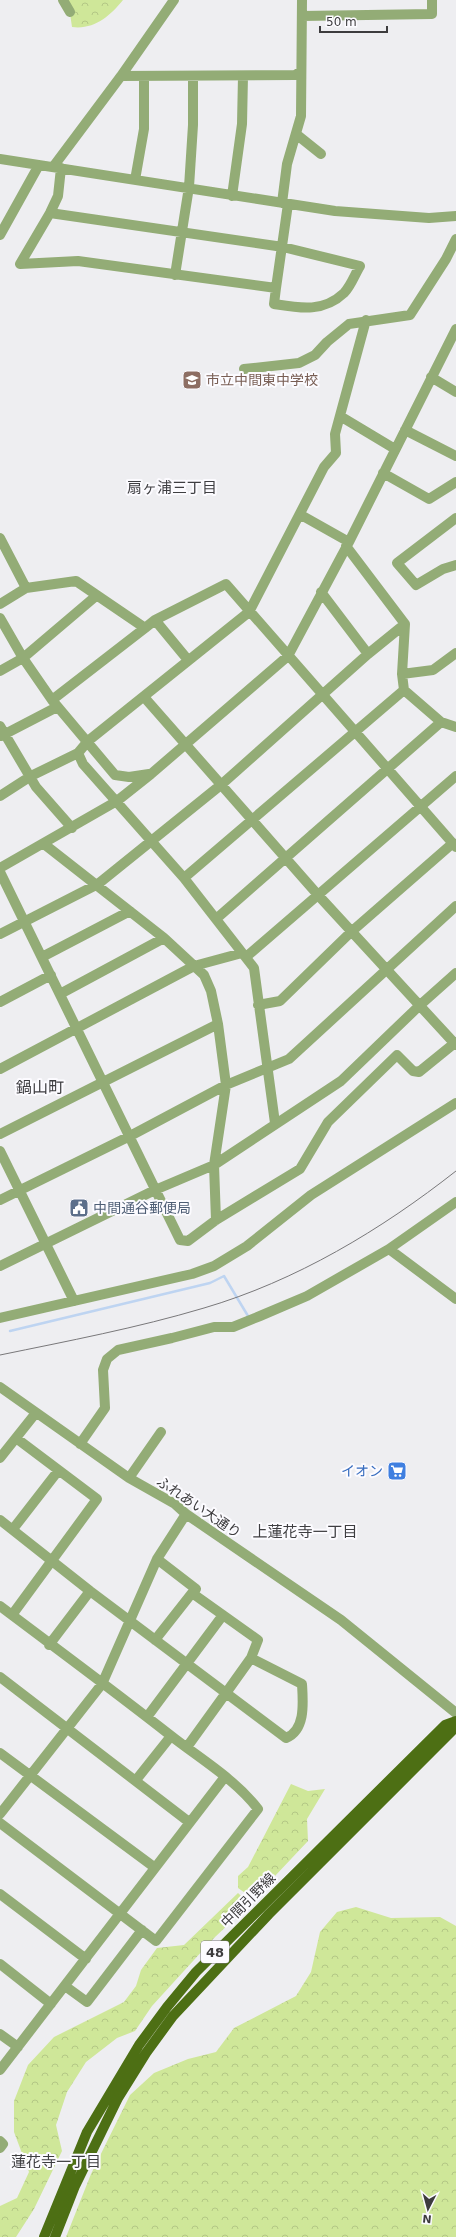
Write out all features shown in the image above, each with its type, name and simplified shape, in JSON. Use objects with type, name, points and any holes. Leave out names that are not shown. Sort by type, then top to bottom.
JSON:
[{"type":"main road","name":"中間引野線","points":[[44,2237],[87,2132],[139,2045],[167,2007],[196,1972],[269,1899],[445,1725],[456,1721]]},
{"type":"main road","name":"中間引野線","points":[[55,2237],[75,2186],[114,2105],[146,2053],[173,2016],[264,1920],[456,1727]]},
{"type":"street","points":[[63,0],[70,12]]},
{"type":"street","points":[[174,0],[57,167],[58,196],[50,213],[20,264],[78,261],[276,288]]},
{"type":"street","points":[[50,213],[283,247],[360,266],[345,292],[326,304],[304,309],[274,304],[283,247],[287,164],[301,116],[300,72],[302,68],[302,0]]},
{"type":"street","points":[[302,16],[432,14],[432,0]]},
{"type":"street","points":[[121,76],[295,75],[300,72]]},
{"type":"street","points":[[176,275],[181,232],[189,187],[193,125],[193,76]]},
{"type":"street","points":[[232,196],[242,124],[243,76]]},
{"type":"street","points":[[136,180],[144,128],[144,77]]},
{"type":"street","points":[[296,134],[321,154]]},
{"type":"street","points":[[0,159],[189,187],[232,196],[335,211],[397,216],[456,216]]},
{"type":"street","points":[[0,235],[39,165]]},
{"type":"street","points":[[244,369],[299,363],[315,355],[327,342],[348,324],[366,320],[410,315],[446,259],[456,239]]},
{"type":"street","points":[[0,796],[31,776],[78,754],[88,741],[249,612],[301,515],[324,467],[336,453],[335,434],[366,320]]},
{"type":"street","points":[[0,868],[117,801],[151,774],[288,656],[348,544],[456,329]]},
{"type":"street","points":[[431,377],[456,392]]},
{"type":"street","points":[[340,416],[395,450]]},
{"type":"street","points":[[405,430],[456,456]]},
{"type":"street","points":[[383,473],[429,499],[456,482]]},
{"type":"street","points":[[301,515],[348,544],[406,624],[402,674],[404,690],[441,722],[456,727]]},
{"type":"street","points":[[456,518],[397,563],[416,586],[443,569],[456,565]]},
{"type":"street","points":[[0,538],[26,588]]},
{"type":"street","points":[[0,604],[26,588],[76,581],[145,628]]},
{"type":"street","points":[[72,828],[36,787],[31,776],[2,732],[55,704],[155,620],[226,584],[323,696],[389,768],[454,845],[351,932],[280,1001],[258,1005]]},
{"type":"street","points":[[321,592],[368,654]]},
{"type":"street","points":[[0,671],[23,658],[96,596]]},
{"type":"street","points":[[0,618],[23,658],[55,704],[88,741],[115,775],[129,777],[151,774]]},
{"type":"street","points":[[155,620],[188,660]]},
{"type":"street","points":[[0,934],[98,884],[222,784],[323,696],[368,654],[406,624]]},
{"type":"street","points":[[402,674],[434,670],[456,653]]},
{"type":"street","points":[[184,878],[254,820],[404,690]]},
{"type":"street","points":[[0,872],[180,1240],[188,1241],[216,1220],[300,1169],[328,1122],[397,1055],[413,1071],[419,1072],[455,1044],[351,932],[254,820],[144,697]]},
{"type":"street","points":[[216,919],[441,722]]},
{"type":"street","points":[[78,754],[83,764],[153,841],[184,878],[254,968],[275,1123]]},
{"type":"street","points":[[0,1069],[78,1029],[194,966],[244,955],[318,895],[456,776]]},
{"type":"street","points":[[44,844],[98,884],[164,938],[204,975],[211,991],[218,1024],[226,1085],[214,1165],[216,1220]]},
{"type":"street","points":[[0,1200],[130,1136],[226,1085],[268,1066],[289,1059],[385,969],[456,906]]},
{"type":"street","points":[[42,957],[130,911]]},
{"type":"street","points":[[60,994],[164,938]]},
{"type":"street","points":[[0,1266],[155,1190],[214,1165],[275,1123],[341,1081],[419,1006],[456,973]]},
{"type":"street","points":[[0,1002],[50,975]]},
{"type":"street","points":[[0,1134],[104,1083],[218,1024]]},
{"type":"street","points":[[0,1318],[192,1274],[214,1266],[247,1246],[311,1195],[456,1103]]},
{"type":"street","points":[[0,1151],[74,1301]]},
{"type":"street","points":[[80,1444],[105,1408],[103,1370],[107,1359],[118,1350],[214,1327],[233,1327],[307,1296],[389,1249],[456,1202]]},
{"type":"street","points":[[389,1249],[456,1299]]},
{"type":"street","name":"ふれあい大通り","points":[[0,1387],[35,1414],[129,1478],[175,1504],[186,1514],[340,1620],[456,1712]]},
{"type":"street","points":[[0,1458],[35,1414]]},
{"type":"street","points":[[129,1478],[162,1432]]},
{"type":"street","points":[[12,1615],[97,1499],[16,1438]]},
{"type":"street","points":[[13,1529],[58,1471]]},
{"type":"street","points":[[0,1814],[102,1684],[157,1559],[186,1514]]},
{"type":"street","points":[[0,1520],[90,1592],[286,1738],[293,1735],[301,1722],[302,1684],[252,1658]]},
{"type":"street","points":[[155,1640],[196,1589],[157,1559]]},
{"type":"street","points":[[49,1645],[90,1592]]},
{"type":"street","points":[[187,1748],[252,1658],[258,1640],[192,1593]]},
{"type":"street","points":[[0,1606],[49,1645],[187,1748],[246,1795],[258,1809],[156,1940],[0,1823]]},
{"type":"street","points":[[147,1717],[222,1615]]},
{"type":"street","points":[[0,1677],[67,1730],[136,1780],[189,1822]]},
{"type":"street","points":[[136,1780],[171,1736]]},
{"type":"street","points":[[0,1752],[154,1868]]},
{"type":"street","points":[[0,2070],[224,1778]]},
{"type":"street","points":[[0,1894],[86,1959]]},
{"type":"street","points":[[65,1986],[87,2002],[142,1930]]},
{"type":"street","points":[[0,1964],[51,2004]]},
{"type":"street","points":[[0,2034],[18,2047]]},
{"type":"street","points":[[0,2142],[3,2144],[0,2148]]},
{"type":"green space","points":[[68,0],[123,0],[101,21],[87,26],[72,27]]},
{"type":"green space","points":[[291,1784],[308,1791],[325,1789],[307,1819],[308,1841],[258,1894],[248,1895],[238,1888],[238,1876],[248,1867]]},
{"type":"green space","points":[[238,1893],[250,1904],[214,1938],[152,2006],[135,2031],[117,2038],[86,2062],[67,2092],[56,2125],[62,2151],[34,2209],[16,2237],[0,2237],[0,2206],[17,2198],[29,2172],[14,2132],[14,2101],[28,2065],[54,2037],[124,2002],[136,1986],[141,1970],[157,1948],[184,1945]]},
{"type":"green space","points":[[356,1907],[391,1918],[440,1917],[456,1926],[456,2237],[66,2237],[91,2174],[130,2095],[154,2073],[188,2059],[216,2052],[234,2028],[296,1996],[311,1972],[320,1932],[337,1912]]},
{"type":"waterway","points":[[10,1331],[210,1283],[224,1276],[248,1316]]},
{"type":"tram line","points":[[0,1355],[153,1322],[204,1308],[272,1284],[336,1252],[368,1233],[398,1214],[456,1171]]},
{"type":"place","name":"市立中間東中学校","points":[[192,380]]},
{"type":"place","name":"中間通谷郵便局","points":[[79,1208]]},
{"type":"place","name":"イオン","points":[[397,1471]]},
{"type":"district","name":"扇ヶ浦三丁目","points":[[172,488]]},
{"type":"district","name":"鍋山町","points":[[40,1087]]},
{"type":"district","name":"上蓮花寺一丁目","points":[[305,1532]]},
{"type":"district","name":"蓮花寺一丁目","points":[[56,2162]]}]
